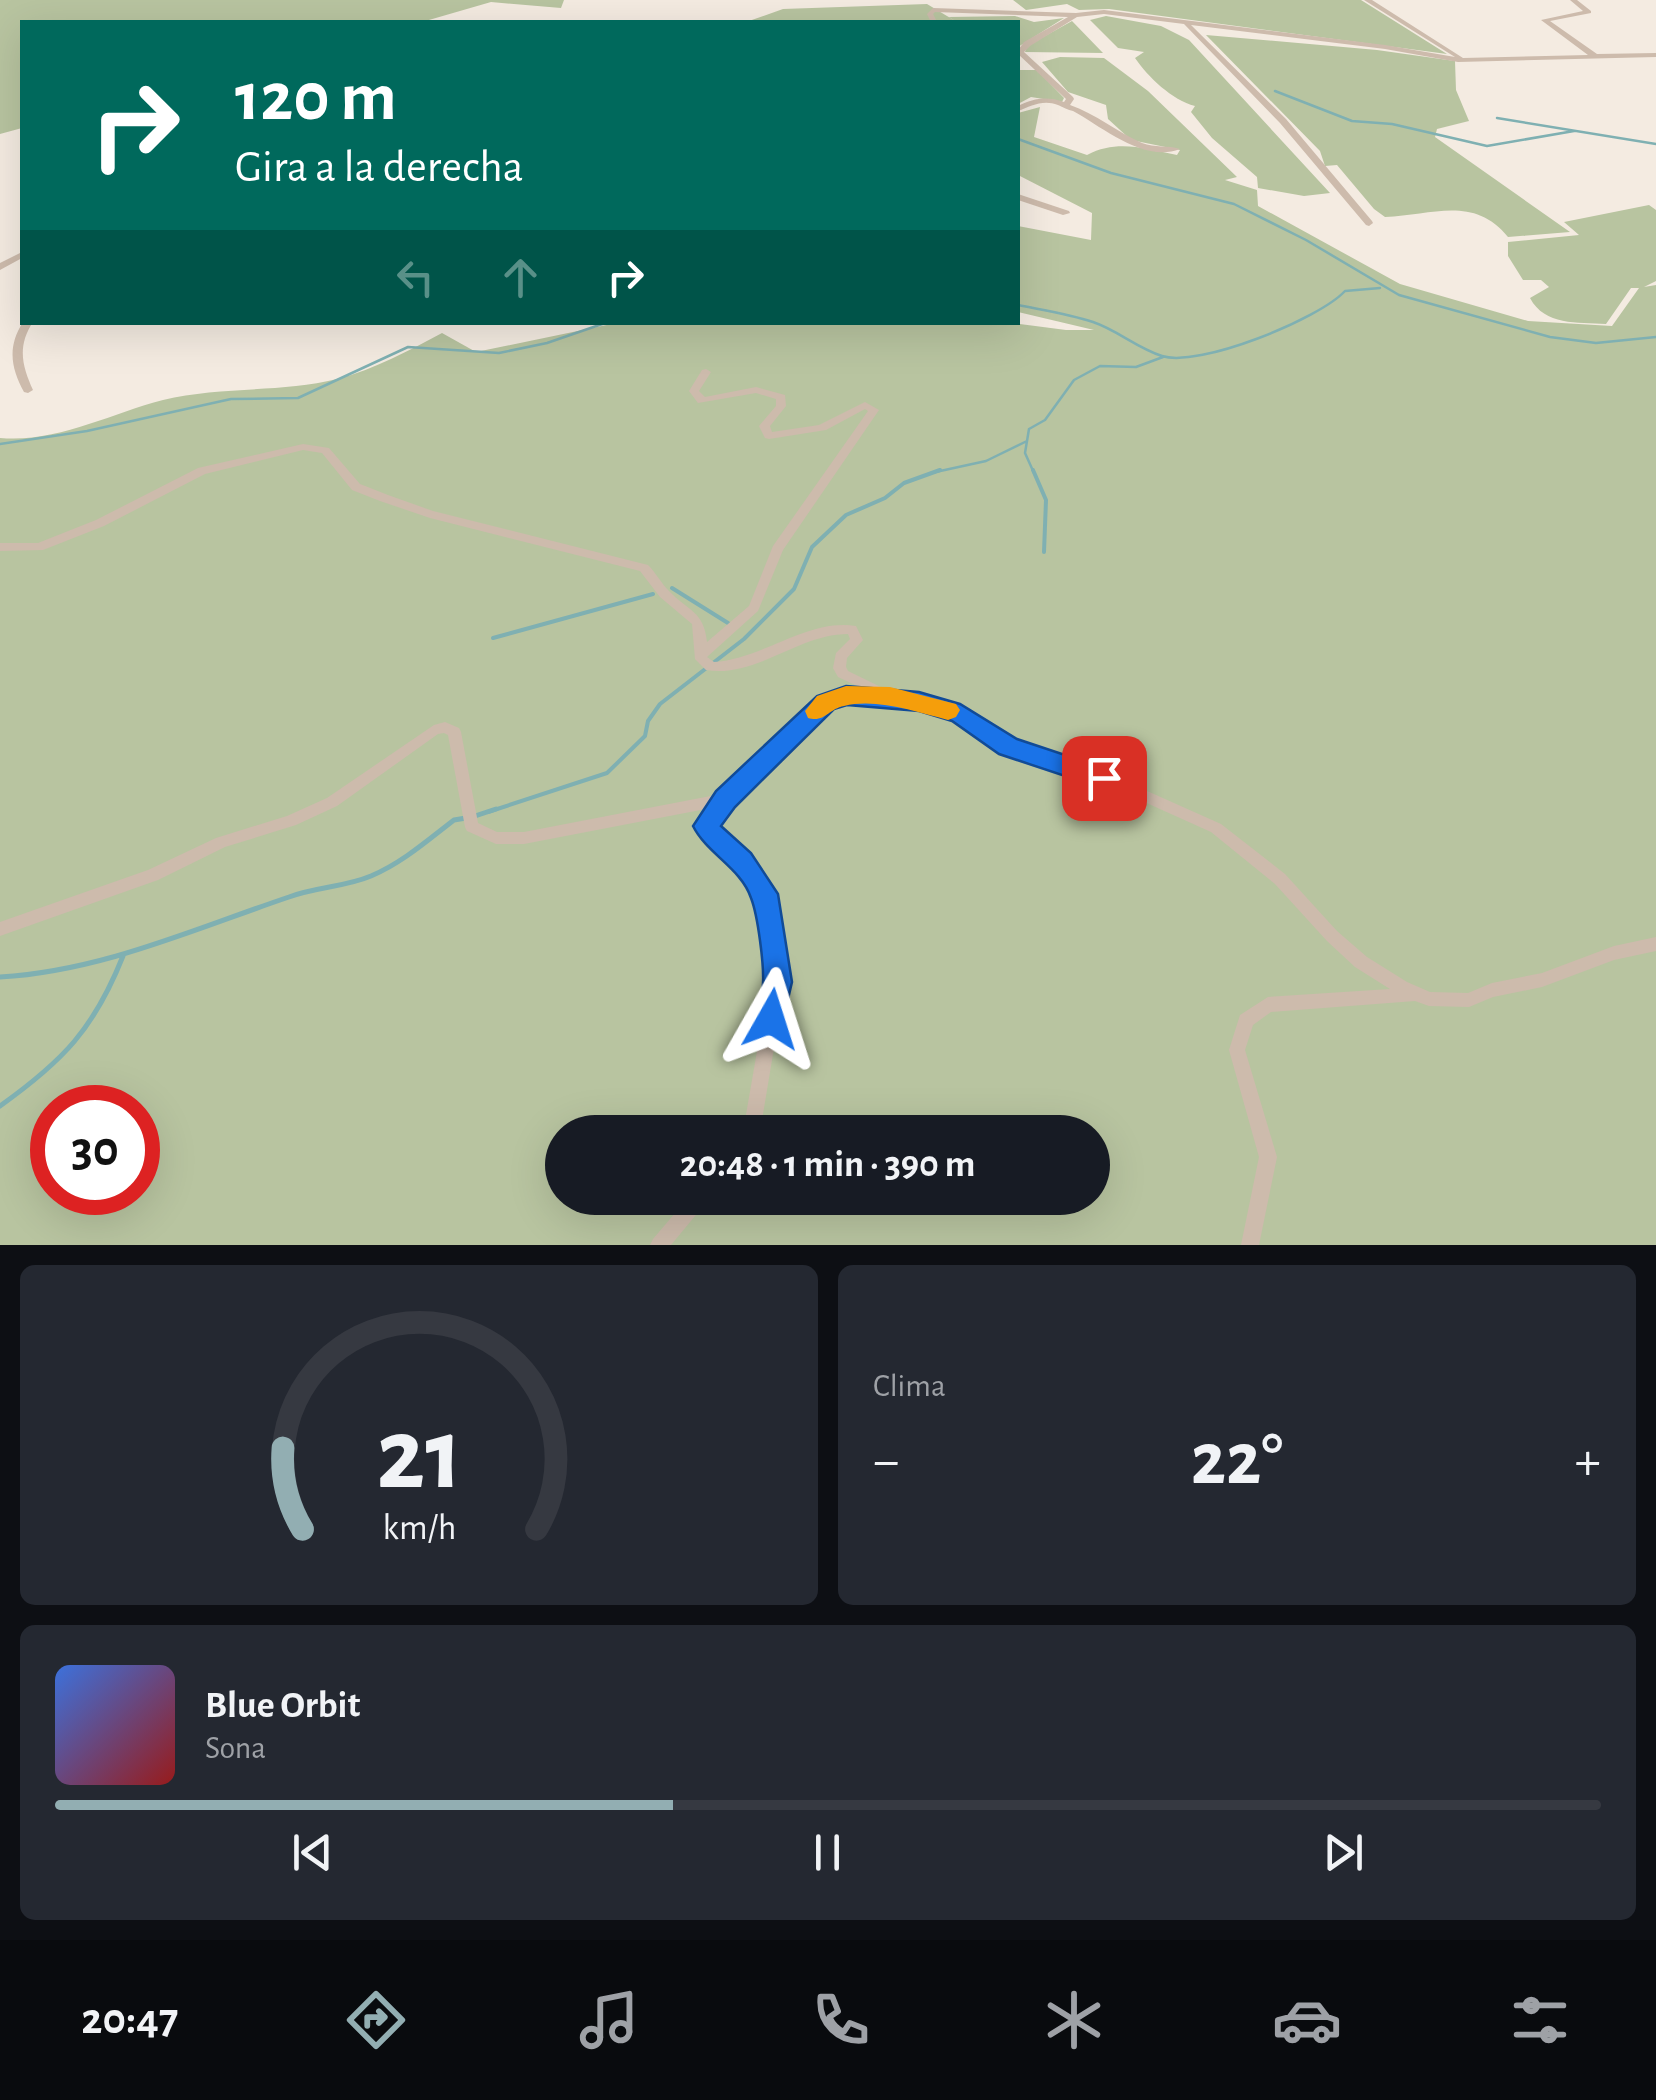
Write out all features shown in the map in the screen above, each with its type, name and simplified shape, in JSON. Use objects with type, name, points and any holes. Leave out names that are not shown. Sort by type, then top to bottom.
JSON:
[{"type":"street","points":[[1367,0],[1466,60]]},
{"type":"street","points":[[1573,0],[1590,12],[1544,20],[1596,57]]},
{"type":"street","points":[[933,20],[933,10],[1076,15],[1104,12],[1466,60],[1656,55]]},
{"type":"street","points":[[1065,107],[1070,99],[1020,52],[1076,15]]},
{"type":"street","points":[[1187,25],[1283,121],[1368,223]]},
{"type":"street","points":[[1020,108],[1041,101],[1065,107],[1108,124],[1128,142],[1174,152],[1176,149]]},
{"type":"street","points":[[1020,198],[1066,213]]},
{"type":"street","points":[[26,325],[14,364],[28,390]]},
{"type":"street","points":[[701,655],[754,608],[778,549],[874,410],[864,405],[822,428],[791,436],[770,436],[764,426],[782,406],[780,397],[756,390],[702,401],[694,391],[706,372]]},
{"type":"street","points":[[0,546],[39,547],[100,522],[202,471],[288,449],[325,450],[356,487],[384,498],[444,518],[546,540],[644,568],[663,593],[700,622],[701,655],[711,667],[726,667],[789,647],[826,630],[852,629],[857,640],[841,656],[839,668],[843,674],[890,696],[960,714],[1008,746],[1104,778],[1216,828],[1280,879],[1361,962],[1418,995],[1442,1001],[1470,1000],[1492,990],[1542,980],[1614,953],[1656,944]]},
{"type":"street","points":[[755,1115],[778,982],[764,894],[742,861],[715,840],[706,826],[726,799],[826,703],[846,695],[890,696]]},
{"type":"street","points":[[0,928],[154,875],[221,842],[291,820],[332,802],[445,726],[454,732],[472,827],[496,838],[524,838],[726,799]]},
{"type":"street","points":[[1250,1245],[1268,1156],[1236,1050],[1246,1020],[1268,1005],[1418,995]]},
{"type":"street","points":[[658,1245],[684,1215]]},
{"type":"green space","points":[[0,0],[564,0],[561,8],[491,2],[429,20],[20,20],[20,129],[0,134]]},
{"type":"green space","points":[[1013,0],[1361,0],[1447,54],[1109,9],[1079,10],[1067,4],[1026,10]]},
{"type":"green space","points":[[927,4],[954,20],[752,20],[783,9]]},
{"type":"green space","points":[[1015,16],[1034,22],[1064,18],[1020,46],[1020,20],[949,17]]},
{"type":"green space","points":[[1106,16],[1161,26],[1189,40],[1330,193],[1304,196],[1258,188],[1257,177],[1212,138],[1191,112],[1195,106],[1169,93],[1140,65],[1135,58],[1144,52],[1118,48],[1090,20]]},
{"type":"green space","points":[[1072,21],[1103,53],[1025,52],[1027,46]]},
{"type":"green space","points":[[1206,35],[1455,61],[1456,90],[1469,121],[1437,129],[1435,137],[1570,232],[1508,237],[1481,216],[1452,210],[1385,217],[1337,165],[1325,166],[1320,151]]},
{"type":"green space","points":[[1060,57],[1104,58],[1148,91],[1237,177],[1225,180],[1257,190],[1258,206],[1400,284],[1528,321],[1612,326],[1639,288],[1631,288],[1606,324],[1553,318],[1530,298],[1549,287],[1541,280],[1523,280],[1508,256],[1508,242],[1579,235],[1564,222],[1649,205],[1656,210],[1656,281],[1644,287],[1656,285],[1656,1245],[0,1245],[0,438],[62,432],[184,396],[337,379],[378,365],[442,333],[476,352],[606,325],[1020,324],[1094,330],[1020,312],[1020,226],[1091,240],[1092,213],[1020,176],[1020,112],[1040,107],[1034,137],[1087,155],[1121,146],[1177,155],[1180,150],[1131,140],[1108,119],[1106,105],[1068,92],[1042,62]]},
{"type":"green space","points":[[1020,70],[1037,70],[1064,98],[1062,102],[1031,97],[1020,103]]},
{"type":"waterway","points":[[1275,91],[1352,121],[1392,124],[1487,146],[1574,131]]},
{"type":"waterway","points":[[1497,118],[1656,144]]},
{"type":"waterway","points":[[1020,140],[1111,173],[1234,204],[1306,240],[1399,295],[1550,337],[1596,343],[1656,337]]},
{"type":"waterway","points":[[1020,305],[1093,322],[1153,353],[1179,358],[1258,338],[1311,315],[1345,291],[1380,288]]},
{"type":"waterway","points":[[0,444],[87,431],[231,399],[298,398],[408,347],[499,353],[547,343],[599,325]]},
{"type":"waterway","points":[[1027,441],[1029,429],[1045,420],[1074,380],[1100,366],[1136,367],[1163,357]]},
{"type":"waterway","points":[[933,473],[986,461],[1027,441]]},
{"type":"waterway","points":[[1027,441],[1025,453],[1034,473]]},
{"type":"waterway","points":[[933,473],[940,470]]},
{"type":"waterway","points":[[1033,470],[1046,500],[1044,552]]},
{"type":"waterway","points":[[488,812],[607,773],[645,736],[648,721],[660,704],[744,639],[794,589],[812,547],[846,515],[885,498],[904,483],[933,473]]},
{"type":"waterway","points":[[672,588],[728,623]]},
{"type":"waterway","points":[[493,638],[653,594]]},
{"type":"waterway","points":[[475,816],[496,809]]},
{"type":"waterway","points":[[0,977],[111,957],[299,894],[361,880],[404,858],[454,820],[466,818]]},
{"type":"waterway","points":[[0,1106],[42,1074],[74,1042],[100,1004],[123,956]]},
{"type":"slow traffic","points":[[817,711],[846,695],[890,696],[948,710]]},
{"type":"route","points":[[771,1019],[778,982],[764,894],[742,861],[715,840],[706,826],[726,799],[826,703],[846,695],[919,701],[960,714],[1008,746],[1104,778]]}]
